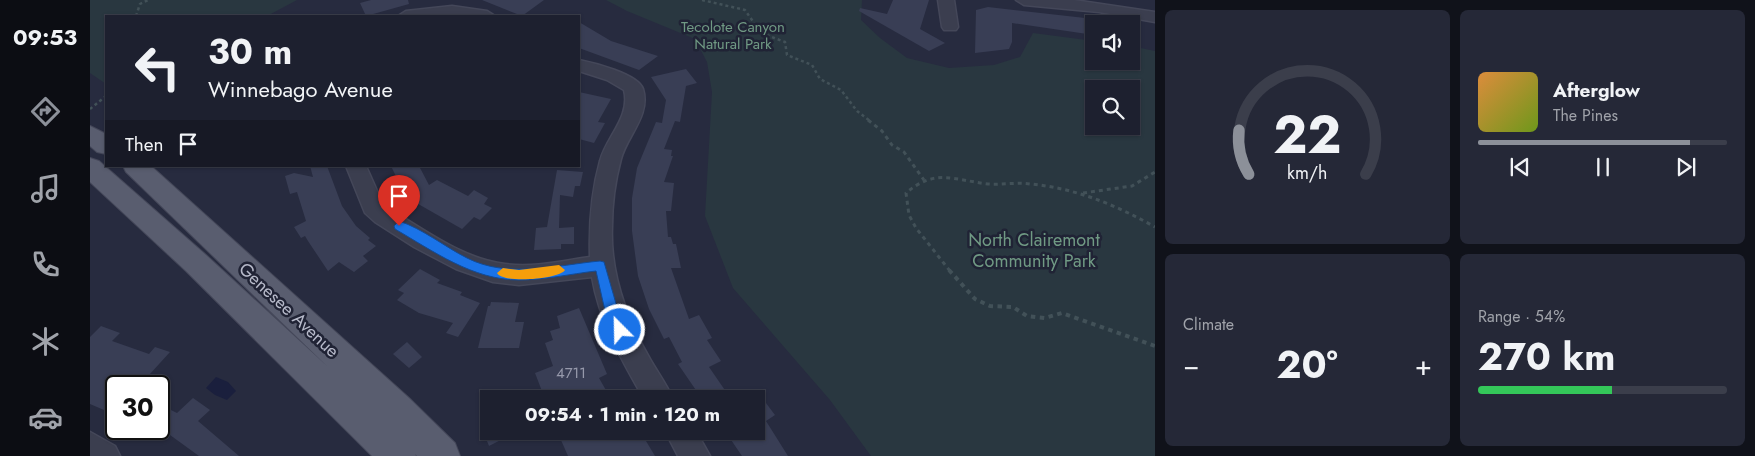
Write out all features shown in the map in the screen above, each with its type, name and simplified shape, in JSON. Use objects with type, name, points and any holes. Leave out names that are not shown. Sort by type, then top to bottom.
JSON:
[{"type":"main road","points":[[90,134],[105,145]]},
{"type":"main road","name":"Genesee Avenue","points":[[90,167],[196,263],[398,456]]},
{"type":"main road","name":"Genesee Avenue","points":[[136,167],[397,410],[442,456]]},
{"type":"street","points":[[946,0],[950,27]]},
{"type":"street","points":[[1024,0],[1096,4],[1155,17]]},
{"type":"street","points":[[418,15],[452,12],[478,15]]},
{"type":"street","points":[[582,66],[613,76],[633,87],[636,104],[610,160],[600,222],[600,266],[613,315],[653,390]]},
{"type":"street","points":[[356,167],[373,207],[383,216],[464,263],[493,272],[519,275],[600,266]]},
{"type":"street","points":[[685,440],[695,456]]},
{"type":"street","points":[[90,447],[105,456]]},
{"type":"path","points":[[136,15],[140,4],[148,0]]},
{"type":"path","points":[[702,0],[745,10],[761,33],[785,42],[787,54],[811,63],[819,72],[820,79],[841,90],[857,111],[882,131],[892,145],[904,152],[924,180]]},
{"type":"path","points":[[90,109],[105,97]]},
{"type":"path","points":[[1082,193],[1132,186],[1155,172]]},
{"type":"path","points":[[1155,227],[1134,215],[1082,193],[1032,184],[992,184],[956,178],[924,180],[906,194],[909,216],[953,275],[975,298],[990,306],[1013,308],[1027,316],[1045,318],[1062,313],[1155,346]]},
{"type":"green space","points":[[90,0],[297,0],[269,15],[105,15],[105,83],[90,73]]},
{"type":"green space","points":[[606,0],[862,0],[861,20],[880,38],[907,58],[949,68],[994,65],[1020,57],[1033,33],[1085,40],[1085,70],[1140,70],[1140,48],[1155,51],[1155,456],[871,456],[830,400],[733,288],[705,216],[712,92],[707,62],[695,39],[627,11]]},
{"type":"water","points":[[216,377],[228,382],[236,391],[227,400],[215,395],[206,388]]},
{"type":"building","points":[[371,0],[408,0],[409,4],[366,15],[360,3]]},
{"type":"building","points":[[482,0],[544,0],[523,15]]},
{"type":"building","points":[[893,0],[929,0],[920,29],[945,43],[929,51],[859,11],[860,8],[887,14]]},
{"type":"building","points":[[988,7],[1085,18],[1085,34],[1012,23],[1012,42],[1009,49],[975,53],[976,10]]},
{"type":"building","points":[[580,23],[611,41],[658,56],[639,70],[580,48]]},
{"type":"building","points":[[686,69],[697,83],[686,86],[680,122],[675,121],[664,149],[672,150],[671,156],[673,156],[664,182],[674,183],[671,211],[666,211],[668,237],[671,237],[673,244],[676,244],[681,268],[671,268],[689,319],[699,315],[712,338],[707,340],[721,361],[709,367],[725,390],[696,390],[678,364],[682,362],[669,337],[664,339],[649,309],[638,276],[632,231],[632,198],[637,168],[656,122],[662,123],[666,100],[651,77]]},
{"type":"building","points":[[580,92],[611,99],[598,122],[605,123],[594,143],[580,139]]},
{"type":"building","points":[[310,167],[327,167],[342,206],[356,226],[376,246],[363,256],[368,261],[354,272],[339,262],[328,271],[305,236],[301,238],[294,227],[306,221],[297,192],[290,194],[285,176],[294,173],[313,177]]},
{"type":"building","points":[[391,167],[420,167],[429,185],[437,180],[468,196],[474,190],[488,198],[484,204],[492,208],[480,220],[474,217],[462,229],[406,197]]},
{"type":"building","points":[[557,170],[583,172],[580,186],[575,186],[573,197],[560,195],[559,228],[574,227],[574,244],[561,244],[561,249],[534,250],[536,228],[547,227]]},
{"type":"building","points":[[420,269],[440,280],[437,283],[462,292],[460,295],[480,303],[458,337],[446,333],[453,323],[419,313],[397,300],[404,293],[398,290]]},
{"type":"building","points":[[491,302],[519,303],[515,322],[524,322],[519,348],[478,348],[488,306],[490,306]]},
{"type":"building","points":[[579,308],[607,374],[599,378],[606,390],[542,390],[535,373],[553,366],[545,343],[553,340],[550,331],[560,328],[557,316]]},
{"type":"building","points":[[101,326],[120,333],[112,341],[149,354],[155,347],[170,352],[149,375],[105,375],[105,410],[90,404],[90,337]]},
{"type":"building","points":[[407,342],[422,357],[409,368],[393,354]]},
{"type":"building","points":[[193,398],[210,410],[198,421],[239,456],[199,456],[170,435],[170,410],[177,413]]},
{"type":"building","points":[[765,404],[775,415],[766,421],[788,456],[742,456],[731,440],[765,440]]},
{"type":"building","points":[[487,440],[501,440],[489,446]]},
{"type":"building","points":[[561,440],[645,440],[655,456],[568,456]]},
{"type":"slow traffic","points":[[503,273],[519,275],[559,270]]},
{"type":"route","points":[[399,226],[464,263],[493,272],[519,275],[600,266],[613,315],[620,330]]},
{"type":"park label","name":"Tecolote Canyon Natural Park","points":[[733,36]]},
{"type":"park label","name":"North Clairemont Community Park","points":[[1034,250]]}]
